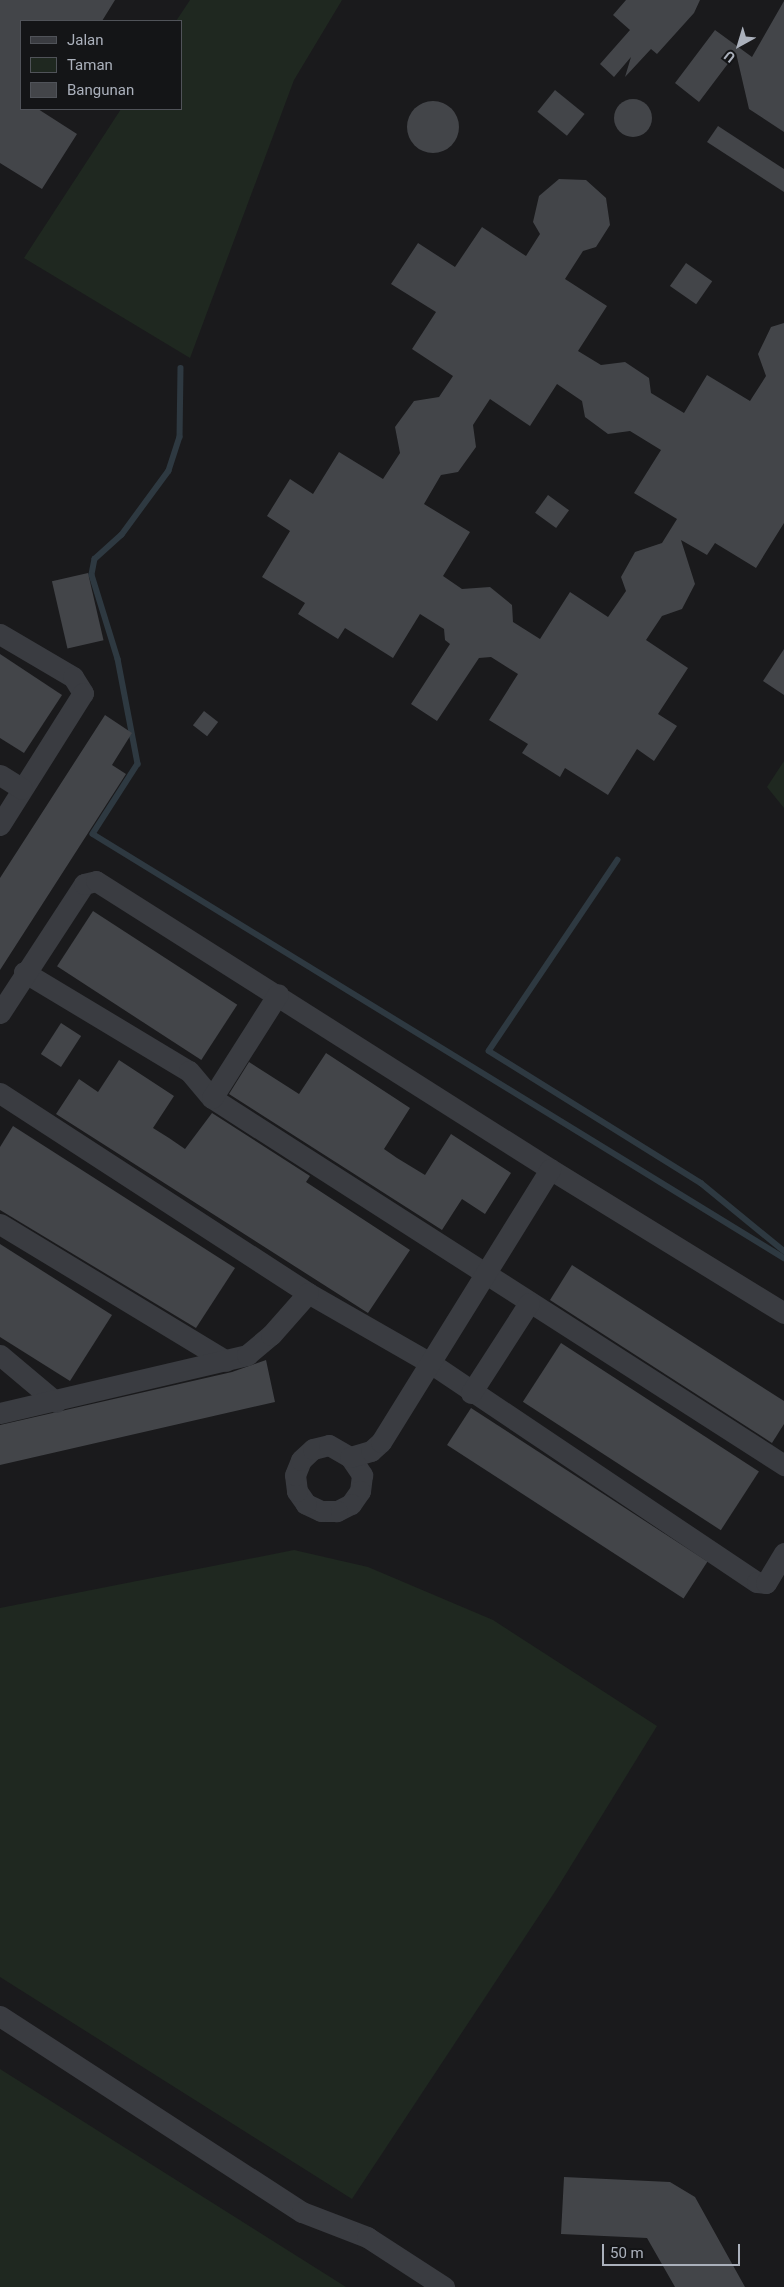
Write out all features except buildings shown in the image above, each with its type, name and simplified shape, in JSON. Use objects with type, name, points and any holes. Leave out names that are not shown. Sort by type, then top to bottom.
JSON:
[{"type":"street","points":[[0,634],[73,677],[82,690],[82,698],[0,825]]},
{"type":"street","points":[[0,775],[22,789]]},
{"type":"street","points":[[0,1014],[24,972],[84,884],[93,881],[102,883],[550,1170],[784,1312]]},
{"type":"street","points":[[24,972],[189,1071],[212,1098],[484,1275],[784,1465]]},
{"type":"street","points":[[212,1098],[278,994]]},
{"type":"street","points":[[0,1093],[308,1293],[432,1364],[471,1393],[757,1582],[766,1583],[784,1553]]},
{"type":"street","points":[[350,1457],[371,1451],[381,1442],[432,1364],[484,1275],[550,1170]]},
{"type":"street","points":[[0,1224],[226,1361]]},
{"type":"street","points":[[0,1414],[226,1361],[259,1347],[308,1293]]},
{"type":"street","points":[[471,1393],[529,1303]]},
{"type":"street","points":[[0,1355],[56,1402]]},
{"type":"street","points":[[0,2016],[302,2212],[366,2237],[444,2287]]},
{"type":"green space","points":[[190,0],[342,0],[294,80],[190,358],[24,258],[120,110],[182,110],[182,20],[177,20]]},
{"type":"green space","points":[[784,761],[784,808],[767,787]]},
{"type":"green space","points":[[294,1550],[368,1567],[493,1620],[657,1726],[556,1890],[352,2199],[0,1977],[0,1608]]},
{"type":"green space","points":[[0,2069],[346,2287],[0,2287]]},
{"type":"waterway","points":[[181,368],[180,437],[169,471],[122,535],[95,559],[92,575],[118,659],[138,764],[93,834],[784,1258]]},
{"type":"waterway","points":[[618,860],[489,1051],[701,1183],[784,1251]]}]
